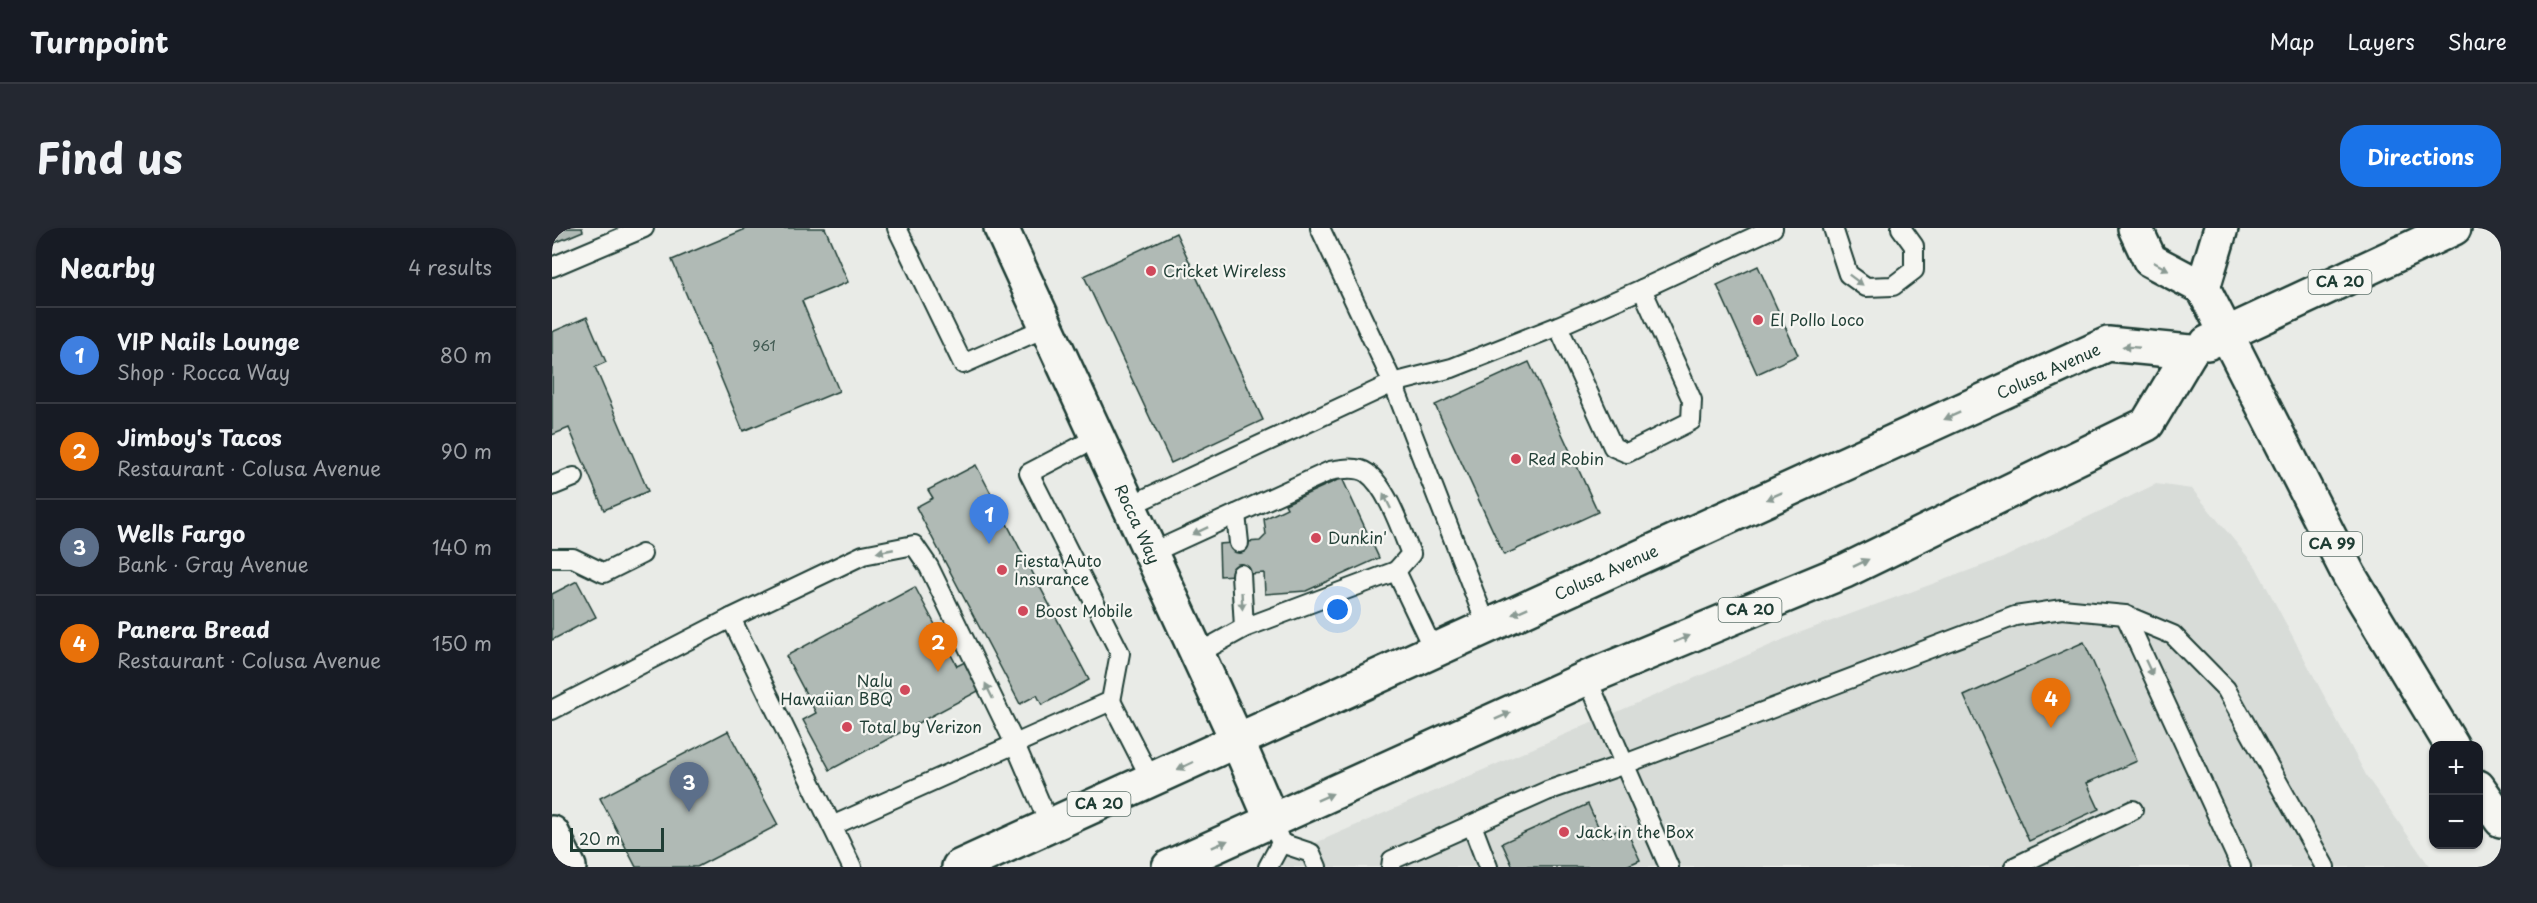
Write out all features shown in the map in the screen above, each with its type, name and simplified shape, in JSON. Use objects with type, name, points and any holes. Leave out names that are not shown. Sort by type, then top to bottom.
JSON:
[{"type":"main road","name":"Rocca Way","points":[[1001,228],[1237,740],[1277,832]]},
{"type":"main road","points":[[2135,228],[2150,260],[2203,288],[2221,228]]},
{"type":"main road","name":"CA 20","points":[[1169,867],[1277,832],[1587,678],[1845,571],[2147,424],[2190,352],[2454,228]]},
{"type":"main road","name":"CA 99","points":[[2203,288],[2349,575],[2449,741]]},
{"type":"main road","name":"Colusa Avenue","points":[[959,867],[2108,344],[2190,352]]},
{"type":"main road","points":[[2483,794],[2501,820]]},
{"type":"main road","points":[[552,834],[569,867]]},
{"type":"lane","points":[[552,267],[644,228]]},
{"type":"lane","points":[[897,228],[963,364],[1047,327]]},
{"type":"lane","points":[[1320,228],[1393,383],[1487,626]]},
{"type":"lane","points":[[1129,506],[1393,383],[1452,368],[1557,326],[1773,228]]},
{"type":"lane","points":[[1833,228],[1848,274],[1866,287],[1893,286],[1914,270],[1914,246],[1901,228]]},
{"type":"lane","points":[[1557,326],[1613,447],[1628,453],[1691,421],[1692,400],[1642,289]]},
{"type":"lane","points":[[1098,437],[1029,473],[1120,653],[1111,702],[1152,781]]},
{"type":"lane","points":[[1151,553],[1330,471],[1356,469],[1366,472],[1379,485],[1411,554],[1396,571],[1244,628],[1197,654]]},
{"type":"lane","points":[[552,486],[574,477]]},
{"type":"lane","points":[[1236,514],[1239,543]]},
{"type":"lane","points":[[552,710],[731,618],[863,555],[914,545],[929,567],[1015,744],[1050,826]]},
{"type":"lane","points":[[552,558],[573,558],[604,573],[642,554]]},
{"type":"lane","points":[[1396,571],[1434,651]]},
{"type":"lane","points":[[1240,574],[1244,628]]},
{"type":"lane","points":[[1391,867],[1392,860],[1547,790],[1624,764],[2015,616],[2062,609],[2124,615],[2173,635],[2226,689],[2325,867]]},
{"type":"lane","points":[[2124,615],[2241,867]]},
{"type":"lane","points":[[731,618],[852,867]]},
{"type":"lane","points":[[1587,678],[1670,867]]},
{"type":"lane","points":[[832,826],[1111,702]]},
{"type":"lane","points":[[2014,867],[2133,810]]},
{"type":"lane","points":[[1472,825],[1488,867]]},
{"type":"lane","points":[[1268,867],[1277,832],[1311,853],[1317,867]]},
{"type":"shaded area","points":[[2156,484],[2192,489],[2256,567],[2367,777],[2430,867],[1260,867],[1796,634],[2003,558]]},
{"type":"building","points":[[552,228],[582,228],[583,231],[552,244]]},
{"type":"building","points":[[748,228],[825,228],[848,282],[802,301],[839,391],[743,431],[672,260]]},
{"type":"building","points":[[1176,233],[1263,420],[1171,463],[1084,276]]},
{"type":"building","name":"El Pollo Loco","points":[[1758,266],[1798,355],[1757,374],[1717,285]]},
{"type":"building","points":[[587,317],[606,362],[595,367],[648,491],[604,510],[569,428],[552,435],[552,332]]},
{"type":"building","name":"Red Robin","points":[[1529,362],[1598,512],[1504,555],[1435,405]]},
{"type":"building","points":[[976,465],[1089,680],[1042,705],[1037,695],[1020,704],[916,507],[933,498],[928,490]]},
{"type":"building","name":"Dunkin'","points":[[1342,478],[1379,558],[1306,591],[1265,594],[1264,573],[1220,576],[1219,544],[1260,541],[1266,535],[1264,519],[1287,508],[1285,504]]},
{"type":"building","points":[[577,581],[596,617],[552,640],[552,594]]},
{"type":"building","points":[[915,587],[957,666],[967,661],[982,689],[830,770],[803,720],[816,713],[786,656]]},
{"type":"building","points":[[2084,642],[2137,761],[2087,783],[2099,809],[2029,841],[1964,696]]},
{"type":"building","points":[[728,731],[778,825],[697,867],[636,867],[600,798]]},
{"type":"building","name":"Jack in the Box","points":[[1588,804],[1603,837],[1625,827],[1640,860],[1624,867],[1513,867],[1502,843]]},
{"type":"place","name":"Cricket Wireless","points":[[1151,271]]},
{"type":"place","name":"El Pollo Loco","points":[[1758,320]]},
{"type":"place","name":"Red Robin","points":[[1516,459]]},
{"type":"place","name":"Dunkin'","points":[[1316,538]]},
{"type":"place","name":"VIP Nails Lounge","points":[[989,544]]},
{"type":"place","name":"Fiesta Auto Insurance","points":[[1002,570]]},
{"type":"place","name":"Boost Mobile","points":[[1023,611]]},
{"type":"place","name":"Jimboy's Tacos","points":[[938,672]]},
{"type":"place","name":"Nalu Hawaiian BBQ","points":[[905,690]]},
{"type":"place","name":"Total by Verizon","points":[[847,727]]},
{"type":"place","name":"Panera Bread","points":[[2051,728]]},
{"type":"place","name":"Wells Fargo","points":[[689,812]]},
{"type":"place","name":"Jack in the Box","points":[[1564,832]]}]
